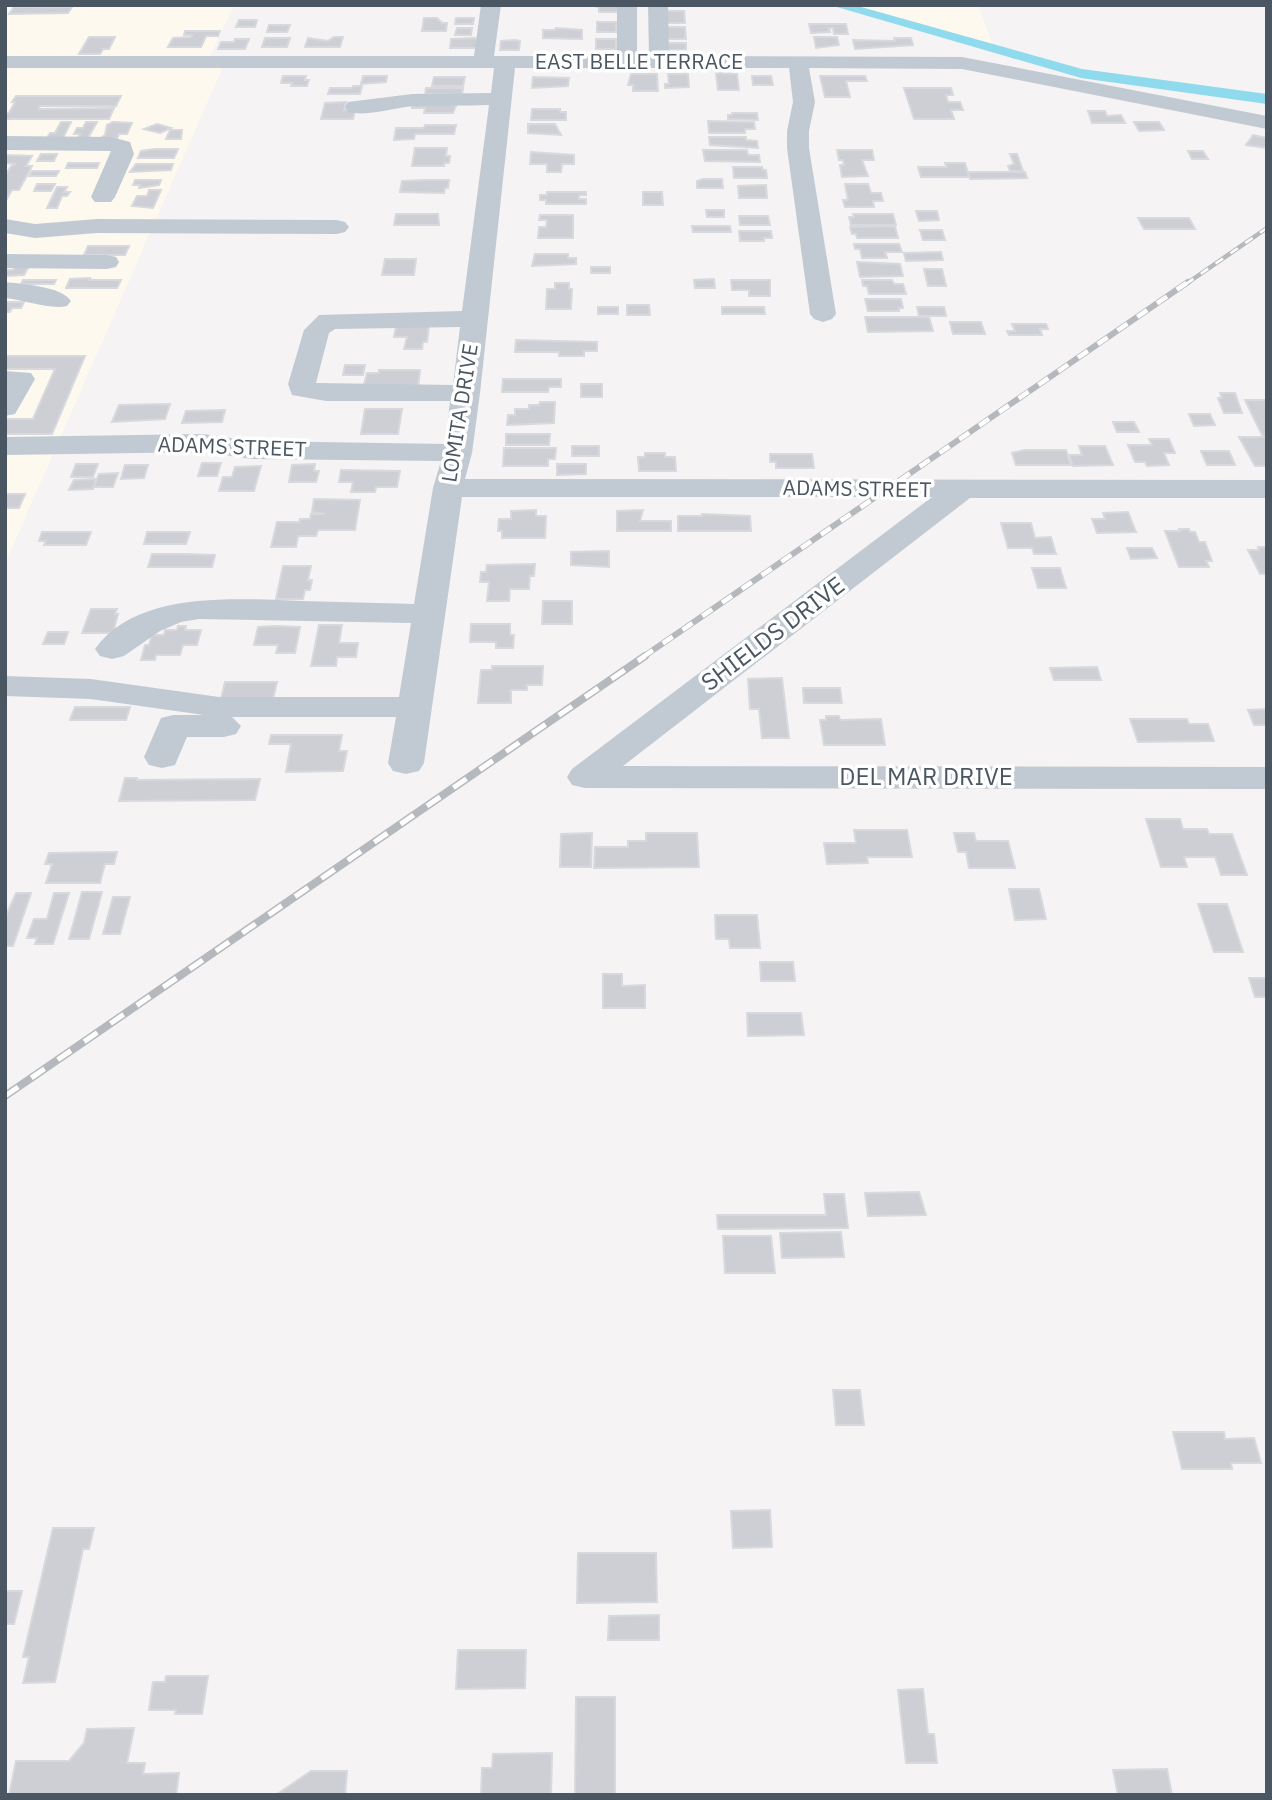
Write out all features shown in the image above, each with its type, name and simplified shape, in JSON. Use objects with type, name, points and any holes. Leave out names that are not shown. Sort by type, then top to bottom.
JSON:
[{"type":"street","name":"LOMITA DRIVE","points":[[405,763],[448,488],[458,453],[500,99],[494,62],[491,5]]},
{"type":"street","points":[[627,62],[627,12],[658,12],[659,62]]},
{"type":"street","name":"EAST BELLE TERRACE","points":[[5,62],[962,63],[1267,123]]},
{"type":"street","points":[[798,62],[804,102],[798,131],[798,148],[823,314]]},
{"type":"street","points":[[356,107],[423,99],[500,99]]},
{"type":"street","points":[[5,143],[111,144],[122,147],[123,154],[103,197]]},
{"type":"street","points":[[5,226],[40,231],[97,226],[337,227]]},
{"type":"street","points":[[14,261],[40,231]]},
{"type":"street","points":[[14,261],[107,262]]},
{"type":"street","points":[[5,290],[33,293],[58,301]]},
{"type":"street","points":[[466,393],[326,393],[302,389],[302,384],[317,330],[328,321],[474,319]]},
{"type":"street","points":[[5,379],[21,379],[5,408]]},
{"type":"street","name":"ADAMS STREET","points":[[5,446],[202,443],[252,450],[458,453]]},
{"type":"street","name":"ADAMS STREET","points":[[448,488],[1267,489]]},
{"type":"street","name":"SHIELDS DRIVE","points":[[585,777],[961,490]]},
{"type":"street","points":[[111,649],[142,625],[187,610],[216,608],[429,614]]},
{"type":"street","points":[[5,686],[91,689],[219,707],[413,717]]},
{"type":"street","points":[[162,757],[173,726],[413,717]]},
{"type":"street","name":"DEL MAR DRIVE","points":[[585,777],[1267,778]]},
{"type":"shaded area","points":[[5,5],[234,5],[211,55],[222,69],[5,564]]},
{"type":"shaded area","points":[[851,5],[978,5],[994,48]]},
{"type":"building","points":[[589,5],[618,6],[618,12],[599,12],[599,7]]},
{"type":"building","points":[[14,7],[72,7],[68,13],[9,14]]},
{"type":"building","points":[[666,11],[684,11],[685,23],[666,23]]},
{"type":"building","points":[[424,18],[437,18],[442,23],[447,23],[446,31],[422,31]]},
{"type":"building","points":[[456,18],[474,18],[473,24],[455,24]]},
{"type":"building","points":[[239,20],[257,20],[255,27],[236,27]]},
{"type":"building","points":[[597,22],[616,22],[616,32],[597,32]]},
{"type":"building","points":[[809,24],[846,24],[848,34],[834,34],[833,28],[829,28],[830,32],[811,33]]},
{"type":"building","points":[[269,25],[290,25],[287,32],[267,32]]},
{"type":"building","points":[[663,27],[685,27],[686,39],[664,39]]},
{"type":"building","points":[[457,28],[472,28],[471,35],[455,35]]},
{"type":"building","points":[[543,30],[582,30],[582,39],[543,38]]},
{"type":"building","points":[[185,31],[220,31],[218,36],[206,36],[201,47],[168,47],[173,38],[191,37],[192,35],[184,35]]},
{"type":"building","points":[[89,37],[115,37],[109,49],[103,49],[100,54],[79,54]]},
{"type":"building","points":[[334,37],[343,37],[340,47],[305,47],[308,38],[328,41]]},
{"type":"building","points":[[814,37],[837,37],[839,45],[816,48]]},
{"type":"building","points":[[265,38],[290,38],[287,47],[262,47]]},
{"type":"building","points":[[894,38],[911,38],[913,45],[855,49],[853,40],[895,41]]},
{"type":"building","points":[[235,39],[249,39],[245,49],[218,49],[221,42],[234,42]]},
{"type":"building","points":[[451,39],[481,40],[479,48],[450,48]]},
{"type":"building","points":[[596,39],[616,39],[616,49],[596,49]]},
{"type":"building","points":[[501,41],[520,41],[519,50],[500,50]]},
{"type":"building","points":[[667,43],[686,43],[686,50],[667,50]]},
{"type":"building","points":[[716,73],[737,74],[739,90],[718,90]]},
{"type":"building","points":[[631,74],[657,74],[658,91],[633,91],[633,85],[628,85]]},
{"type":"building","points":[[668,74],[688,74],[689,87],[665,88],[665,84],[669,84]]},
{"type":"building","points":[[283,76],[306,76],[305,80],[309,80],[307,86],[291,86],[292,83],[281,83]]},
{"type":"building","points":[[363,76],[387,76],[386,82],[361,84]]},
{"type":"building","points":[[752,76],[771,76],[773,85],[753,85]]},
{"type":"building","points":[[820,76],[865,76],[867,81],[846,81],[850,97],[825,97]]},
{"type":"building","points":[[434,77],[465,77],[463,86],[432,86]]},
{"type":"building","points":[[533,77],[569,78],[568,86],[532,88]]},
{"type":"building","points":[[362,86],[360,94],[328,94],[330,88]]},
{"type":"building","points":[[426,88],[463,88],[462,94],[425,94]]},
{"type":"building","points":[[904,88],[951,88],[953,95],[946,95],[948,102],[960,102],[963,110],[951,110],[954,119],[914,119]]},
{"type":"building","points":[[16,96],[121,96],[116,106],[40,106],[39,109],[114,108],[109,119],[5,119],[5,114],[9,113]]},
{"type":"building","points":[[413,101],[458,101],[453,113],[424,113],[425,108],[412,108]]},
{"type":"building","points":[[346,102],[344,110],[355,110],[353,119],[321,119],[325,103]]},
{"type":"building","points":[[532,109],[560,109],[560,112],[566,112],[566,120],[531,120]]},
{"type":"building","points":[[1088,111],[1105,111],[1107,116],[1121,115],[1125,123],[1092,123]]},
{"type":"building","points":[[757,113],[758,120],[728,119],[728,115]]},
{"type":"building","points":[[708,121],[754,122],[755,129],[745,129],[745,133],[709,133]]},
{"type":"building","points":[[61,122],[71,122],[63,138],[47,138],[50,133],[55,133]]},
{"type":"building","points":[[86,122],[97,122],[88,138],[77,139],[80,134],[74,134],[77,128],[83,128]]},
{"type":"building","points":[[113,122],[132,123],[127,134],[119,134],[117,139],[101,138],[105,135],[107,125]]},
{"type":"building","points":[[1134,122],[1159,122],[1164,130],[1139,131]]},
{"type":"building","points":[[157,124],[171,128],[160,133],[144,129]]},
{"type":"building","points":[[528,124],[555,124],[561,135],[528,133]]},
{"type":"building","points":[[425,125],[456,125],[454,134],[415,134],[414,139],[394,140],[396,128],[424,128]]},
{"type":"building","points":[[170,130],[182,130],[181,139],[166,139]]},
{"type":"building","points":[[1253,135],[1267,138],[1267,148],[1246,145]]},
{"type":"building","points":[[709,137],[746,137],[746,140],[757,141],[758,148],[710,145]]},
{"type":"building","points":[[415,148],[447,148],[449,163],[444,163],[444,166],[412,166]]},
{"type":"building","points":[[178,149],[174,158],[138,158],[141,151]]},
{"type":"building","points":[[703,150],[747,150],[748,155],[759,155],[760,162],[705,161]]},
{"type":"building","points":[[837,150],[872,150],[874,160],[862,160],[868,176],[842,177],[840,165],[844,165],[843,160],[839,160]]},
{"type":"building","points":[[1188,151],[1203,151],[1208,159],[1192,159]]},
{"type":"building","points":[[531,152],[574,155],[574,164],[562,164],[561,172],[547,172],[547,164],[530,164]]},
{"type":"building","points":[[41,154],[57,154],[54,161],[37,161]]},
{"type":"building","points":[[1010,154],[1017,154],[1023,171],[1010,171],[1008,166],[1014,164]]},
{"type":"building","points":[[5,155],[32,156],[26,166],[32,166],[19,190],[12,190],[5,202],[5,176],[11,166],[16,164],[5,163]]},
{"type":"building","points":[[68,163],[99,163],[97,168],[66,168]]},
{"type":"building","points":[[945,163],[965,163],[969,177],[921,177],[918,167],[947,167]]},
{"type":"building","points":[[136,164],[173,164],[171,170],[130,172]]},
{"type":"building","points":[[733,167],[762,167],[766,170],[767,178],[734,178]]},
{"type":"building","points":[[32,171],[59,171],[56,176],[29,176]]},
{"type":"building","points":[[968,172],[1025,172],[1027,178],[970,179]]},
{"type":"building","points":[[722,179],[723,188],[697,188],[697,181]]},
{"type":"building","points":[[135,180],[161,180],[159,185],[139,188],[140,185],[133,185]]},
{"type":"building","points":[[449,180],[444,193],[400,192],[402,181]]},
{"type":"building","points":[[37,184],[55,184],[51,191],[34,191]]},
{"type":"building","points":[[845,184],[868,184],[871,193],[881,193],[883,201],[873,201],[874,207],[845,207],[843,200],[848,200]]},
{"type":"building","points":[[766,185],[767,198],[739,198],[738,186]]},
{"type":"building","points":[[57,187],[67,187],[64,192],[70,192],[67,196],[62,196],[57,208],[47,208]]},
{"type":"building","points":[[149,190],[161,190],[153,208],[132,206],[137,196],[147,196]]},
{"type":"building","points":[[547,192],[586,192],[586,195],[579,195],[579,199],[586,199],[586,204],[546,204],[546,200],[540,200],[540,195],[547,195]]},
{"type":"building","points":[[643,192],[662,192],[663,205],[643,205]]},
{"type":"building","points":[[706,210],[724,210],[724,217],[707,217]]},
{"type":"building","points":[[916,211],[937,211],[939,220],[919,221]]},
{"type":"building","points":[[396,214],[438,214],[439,225],[394,225]]},
{"type":"building","points":[[853,214],[893,214],[896,225],[851,225],[849,217],[854,217]]},
{"type":"building","points":[[540,215],[573,215],[573,238],[538,238],[539,227],[546,227],[547,220],[539,220]]},
{"type":"building","points":[[739,216],[768,216],[770,225],[740,225]]},
{"type":"building","points":[[1138,218],[1189,218],[1195,229],[1144,229]]},
{"type":"building","points":[[692,226],[730,226],[731,232],[693,232]]},
{"type":"building","points":[[895,226],[898,238],[857,238],[850,227]]},
{"type":"building","points":[[920,230],[942,230],[945,240],[923,240]]},
{"type":"building","points":[[739,231],[771,231],[772,238],[764,238],[764,241],[740,241]]},
{"type":"building","points":[[854,244],[899,244],[902,252],[885,252],[887,258],[862,258],[860,249],[855,249]]},
{"type":"building","points":[[88,246],[129,246],[125,255],[84,255]]},
{"type":"building","points":[[941,252],[943,260],[906,261],[904,253]]},
{"type":"building","points":[[535,254],[568,254],[568,258],[576,258],[576,264],[532,266]]},
{"type":"building","points":[[385,259],[416,259],[414,275],[382,275]]},
{"type":"building","points":[[857,262],[900,264],[903,276],[860,277]]},
{"type":"building","points":[[15,266],[29,266],[24,275],[5,276],[6,270],[13,270]]},
{"type":"building","points":[[591,267],[610,267],[610,273],[591,273]]},
{"type":"building","points":[[924,269],[942,269],[946,286],[928,286]]},
{"type":"building","points":[[90,278],[89,280],[121,280],[117,288],[66,288],[70,279]]},
{"type":"building","points":[[714,279],[715,288],[695,288],[694,280]]},
{"type":"building","points":[[23,280],[56,280],[54,284],[21,284]]},
{"type":"building","points":[[731,280],[770,280],[770,296],[749,296],[749,290],[732,290]]},
{"type":"building","points":[[862,280],[892,280],[894,284],[903,284],[906,294],[869,294]]},
{"type":"building","points":[[555,283],[569,283],[569,289],[572,289],[571,309],[546,309],[547,289],[555,289]]},
{"type":"building","points":[[865,299],[901,299],[903,308],[899,308],[899,311],[868,311]]},
{"type":"building","points":[[5,302],[24,302],[21,308],[12,308],[10,312],[5,312]]},
{"type":"building","points":[[627,305],[649,305],[650,315],[627,315]]},
{"type":"building","points":[[598,307],[618,307],[618,314],[598,314]]},
{"type":"building","points":[[722,307],[764,307],[765,314],[722,314]]},
{"type":"building","points":[[917,307],[944,307],[946,316],[919,316]]},
{"type":"building","points":[[865,317],[929,317],[933,331],[868,332]]},
{"type":"building","points":[[950,322],[981,322],[985,334],[953,334]]},
{"type":"building","points":[[1012,324],[1046,324],[1048,329],[1040,329],[1042,335],[1009,335],[1007,331],[1015,331]]},
{"type":"building","points":[[396,326],[429,326],[427,342],[423,342],[422,349],[404,349],[407,337],[394,337]]},
{"type":"building","points":[[516,340],[597,342],[597,351],[584,351],[584,356],[559,356],[559,352],[515,352]]},
{"type":"building","points":[[5,356],[85,356],[52,434],[5,434],[5,419],[33,419],[55,369],[5,369]]},
{"type":"building","points":[[345,365],[365,365],[363,375],[343,375]]},
{"type":"building","points":[[379,370],[420,370],[418,388],[363,388],[367,373],[379,373]]},
{"type":"building","points":[[503,379],[561,379],[561,387],[549,387],[548,392],[502,392]]},
{"type":"building","points":[[581,384],[602,384],[602,397],[581,397]]},
{"type":"building","points":[[1220,393],[1235,393],[1242,413],[1224,413],[1218,398],[1222,398]]},
{"type":"building","points":[[1245,400],[1267,400],[1267,437],[1263,437]]},
{"type":"building","points":[[540,402],[555,402],[554,423],[507,425],[508,415],[515,415],[515,409],[529,409],[529,405],[539,405]]},
{"type":"building","points":[[170,404],[165,419],[112,422],[119,405]]},
{"type":"building","points":[[365,409],[402,409],[398,434],[361,434]]},
{"type":"building","points":[[225,410],[222,422],[182,423],[186,411]]},
{"type":"building","points":[[1189,414],[1210,414],[1215,425],[1194,426]]},
{"type":"building","points":[[1113,422],[1134,422],[1139,432],[1117,432]]},
{"type":"building","points":[[506,434],[550,434],[549,445],[506,445]]},
{"type":"building","points":[[1239,437],[1267,437],[1267,466],[1255,466]]},
{"type":"building","points":[[1149,439],[1169,439],[1175,453],[1164,453],[1169,465],[1147,466],[1145,462],[1135,462],[1128,445],[1152,445]]},
{"type":"building","points":[[572,446],[599,446],[599,456],[572,456]]},
{"type":"building","points":[[1079,446],[1105,446],[1113,465],[1073,466],[1069,455],[1082,455]]},
{"type":"building","points":[[504,448],[556,448],[555,459],[548,459],[548,466],[503,466]]},
{"type":"building","points":[[1025,450],[1066,450],[1071,465],[1016,465],[1012,453]]},
{"type":"building","points":[[1201,451],[1229,451],[1235,465],[1207,465]]},
{"type":"building","points":[[645,453],[665,453],[665,457],[675,457],[676,471],[639,471],[638,457],[645,457]]},
{"type":"building","points":[[770,454],[812,454],[814,468],[776,468],[776,462],[770,462]]},
{"type":"building","points":[[202,463],[221,463],[217,476],[198,476]]},
{"type":"building","points":[[76,464],[98,464],[93,477],[71,477]]},
{"type":"building","points":[[315,464],[314,471],[319,471],[316,482],[289,482],[292,465]]},
{"type":"building","points":[[557,464],[586,464],[586,474],[557,475]]},
{"type":"building","points":[[125,465],[148,465],[144,478],[121,479]]},
{"type":"building","points":[[261,466],[254,491],[219,491],[223,477],[232,477],[235,467]]},
{"type":"building","points":[[341,470],[400,471],[397,487],[376,487],[375,492],[351,492],[353,482],[339,482]]},
{"type":"building","points":[[118,473],[113,487],[94,487],[99,474]]},
{"type":"building","points":[[96,479],[93,489],[69,490],[74,480]]},
{"type":"building","points":[[5,494],[25,494],[19,508],[5,508]]},
{"type":"building","points":[[314,499],[360,500],[355,530],[318,530],[316,536],[298,536],[296,547],[271,547],[277,522],[299,522],[300,519],[310,519],[311,514],[325,514],[312,512]]},
{"type":"building","points":[[536,510],[536,516],[546,516],[545,538],[502,538],[502,531],[498,531],[499,519],[511,519],[511,511]]},
{"type":"building","points":[[643,510],[640,521],[671,521],[671,531],[617,531],[617,511]]},
{"type":"building","points":[[1128,512],[1136,532],[1097,533],[1092,519],[1105,519],[1103,513]]},
{"type":"building","points":[[678,516],[750,516],[751,531],[678,531]]},
{"type":"building","points":[[1001,523],[1031,523],[1035,538],[1051,537],[1056,554],[1034,554],[1032,548],[1008,548]]},
{"type":"building","points":[[1179,529],[1195,532],[1199,542],[1205,542],[1212,561],[1206,561],[1209,567],[1179,567],[1165,531],[1180,531]]},
{"type":"building","points":[[42,532],[91,532],[86,545],[44,545],[46,541],[39,541]]},
{"type":"building","points":[[147,532],[190,532],[186,544],[144,544]]},
{"type":"building","points":[[1258,547],[1267,547],[1267,574],[1260,574],[1248,550],[1259,550]]},
{"type":"building","points":[[1127,548],[1152,548],[1157,558],[1131,559]]},
{"type":"building","points":[[609,551],[609,567],[571,565],[571,552]]},
{"type":"building","points":[[152,554],[215,555],[212,567],[148,567]]},
{"type":"building","points":[[535,564],[529,589],[510,589],[509,601],[487,601],[489,582],[480,582],[481,572],[486,572],[487,565]]},
{"type":"building","points":[[283,566],[311,566],[308,580],[312,580],[310,590],[305,590],[303,599],[276,599]]},
{"type":"building","points":[[1032,568],[1060,568],[1066,588],[1038,588]]},
{"type":"building","points":[[543,601],[572,601],[572,624],[542,624]]},
{"type":"building","points":[[91,609],[117,609],[113,633],[82,633]]},
{"type":"building","points":[[471,624],[510,624],[510,635],[514,635],[513,648],[496,648],[496,642],[470,642]]},
{"type":"building","points":[[319,625],[342,625],[339,643],[358,643],[356,657],[337,657],[336,666],[311,666]]},
{"type":"building","points":[[178,626],[186,626],[185,630],[201,630],[197,645],[183,645],[180,655],[156,655],[155,660],[141,660],[145,645],[149,645],[152,635],[164,635],[165,630],[177,630]]},
{"type":"building","points":[[258,627],[300,627],[295,653],[276,653],[278,645],[254,645]]},
{"type":"building","points":[[48,632],[68,632],[64,644],[43,644]]},
{"type":"building","points":[[492,666],[543,666],[542,685],[527,685],[527,690],[511,690],[511,703],[478,703],[481,670],[492,670]]},
{"type":"building","points":[[1097,667],[1101,680],[1054,680],[1050,668]]},
{"type":"building","points":[[782,678],[789,738],[762,738],[759,709],[750,709],[748,679]]},
{"type":"building","points":[[225,682],[277,682],[273,699],[221,699]]},
{"type":"building","points":[[803,688],[840,688],[842,703],[804,703]]},
{"type":"building","points":[[75,707],[130,707],[126,720],[70,720]]},
{"type":"building","points":[[1267,709],[1267,725],[1254,725],[1248,710]]},
{"type":"building","points":[[826,716],[839,716],[840,720],[881,719],[885,745],[824,745],[820,720],[826,720]]},
{"type":"building","points":[[1130,719],[1187,719],[1189,724],[1208,724],[1214,741],[1138,742]]},
{"type":"building","points":[[271,735],[342,735],[339,751],[347,751],[343,771],[286,772],[291,744],[269,744]]},
{"type":"building","points":[[125,778],[260,779],[255,800],[119,801]]},
{"type":"building","points":[[1146,819],[1180,819],[1183,829],[1207,829],[1209,834],[1232,834],[1247,875],[1221,875],[1215,857],[1184,857],[1187,867],[1161,867]]},
{"type":"building","points":[[854,830],[907,830],[912,857],[867,857],[868,863],[827,864],[824,843],[856,843]]},
{"type":"building","points":[[592,833],[591,867],[560,867],[561,834]]},
{"type":"building","points":[[646,833],[697,833],[699,867],[594,868],[595,847],[628,847],[628,841],[646,841]]},
{"type":"building","points":[[954,833],[974,833],[976,841],[1008,841],[1015,868],[969,868],[966,852],[958,852]]},
{"type":"building","points":[[117,852],[114,864],[105,864],[100,883],[46,883],[52,864],[45,864],[49,853]]},
{"type":"building","points":[[1009,889],[1039,889],[1046,919],[1015,920]]},
{"type":"building","points":[[82,892],[102,892],[89,939],[69,939]]},
{"type":"building","points":[[16,893],[31,893],[13,946],[5,946],[5,918]]},
{"type":"building","points":[[54,893],[69,893],[53,944],[35,944],[37,938],[27,938],[34,919],[47,919]]},
{"type":"building","points":[[113,897],[130,897],[120,934],[103,934]]},
{"type":"building","points":[[1198,904],[1227,904],[1243,952],[1214,952]]},
{"type":"building","points":[[715,915],[757,915],[760,948],[730,948],[729,939],[716,939]]},
{"type":"building","points":[[760,962],[793,962],[795,981],[761,981]]},
{"type":"building","points":[[603,974],[622,974],[622,986],[645,985],[645,1008],[603,1008]]},
{"type":"building","points":[[1249,978],[1267,978],[1267,997],[1255,997]]},
{"type":"building","points":[[747,1013],[801,1013],[804,1035],[748,1036]]},
{"type":"building","points":[[919,1192],[926,1215],[868,1216],[865,1193]]},
{"type":"building","points":[[824,1194],[844,1194],[848,1228],[718,1229],[717,1215],[826,1215]]},
{"type":"building","points":[[841,1232],[844,1257],[782,1258],[780,1233]]},
{"type":"building","points":[[723,1236],[771,1236],[775,1273],[725,1273]]},
{"type":"building","points":[[833,1390],[860,1390],[864,1425],[836,1425]]},
{"type":"building","points":[[1173,1432],[1224,1432],[1225,1439],[1254,1438],[1261,1463],[1231,1463],[1232,1469],[1182,1469]]},
{"type":"building","points":[[770,1510],[772,1547],[733,1548],[731,1511]]},
{"type":"building","points":[[53,1528],[94,1528],[89,1549],[83,1549],[55,1682],[23,1683],[29,1657],[23,1657]]},
{"type":"building","points":[[578,1553],[656,1553],[657,1602],[577,1603]]},
{"type":"building","points":[[5,1591],[22,1591],[14,1624],[5,1624]]},
{"type":"building","points":[[659,1615],[659,1640],[608,1640],[609,1616]]},
{"type":"building","points":[[458,1650],[526,1650],[525,1688],[456,1689]]},
{"type":"building","points":[[166,1676],[208,1676],[202,1714],[149,1710],[153,1682],[165,1682]]},
{"type":"building","points":[[923,1689],[928,1734],[934,1734],[937,1763],[906,1763],[898,1690]]},
{"type":"building","points":[[576,1697],[615,1697],[615,1794],[575,1795]]},
{"type":"building","points":[[134,1728],[127,1763],[145,1763],[143,1774],[179,1773],[176,1795],[9,1795],[16,1761],[69,1761],[84,1743],[87,1729]]},
{"type":"building","points":[[552,1753],[551,1795],[481,1795],[482,1768],[492,1768],[493,1754]]},
{"type":"building","points":[[1167,1769],[1172,1795],[1118,1795],[1113,1770]]},
{"type":"building","points":[[311,1771],[347,1771],[345,1795],[276,1795]]},
{"type":"waterway","points":[[837,5],[1081,73],[1267,99]]},
{"type":"railway","points":[[1186,284],[1267,228]]},
{"type":"railway","points":[[643,657],[1188,282]]},
{"type":"railway","points":[[5,1096],[645,656]]}]
